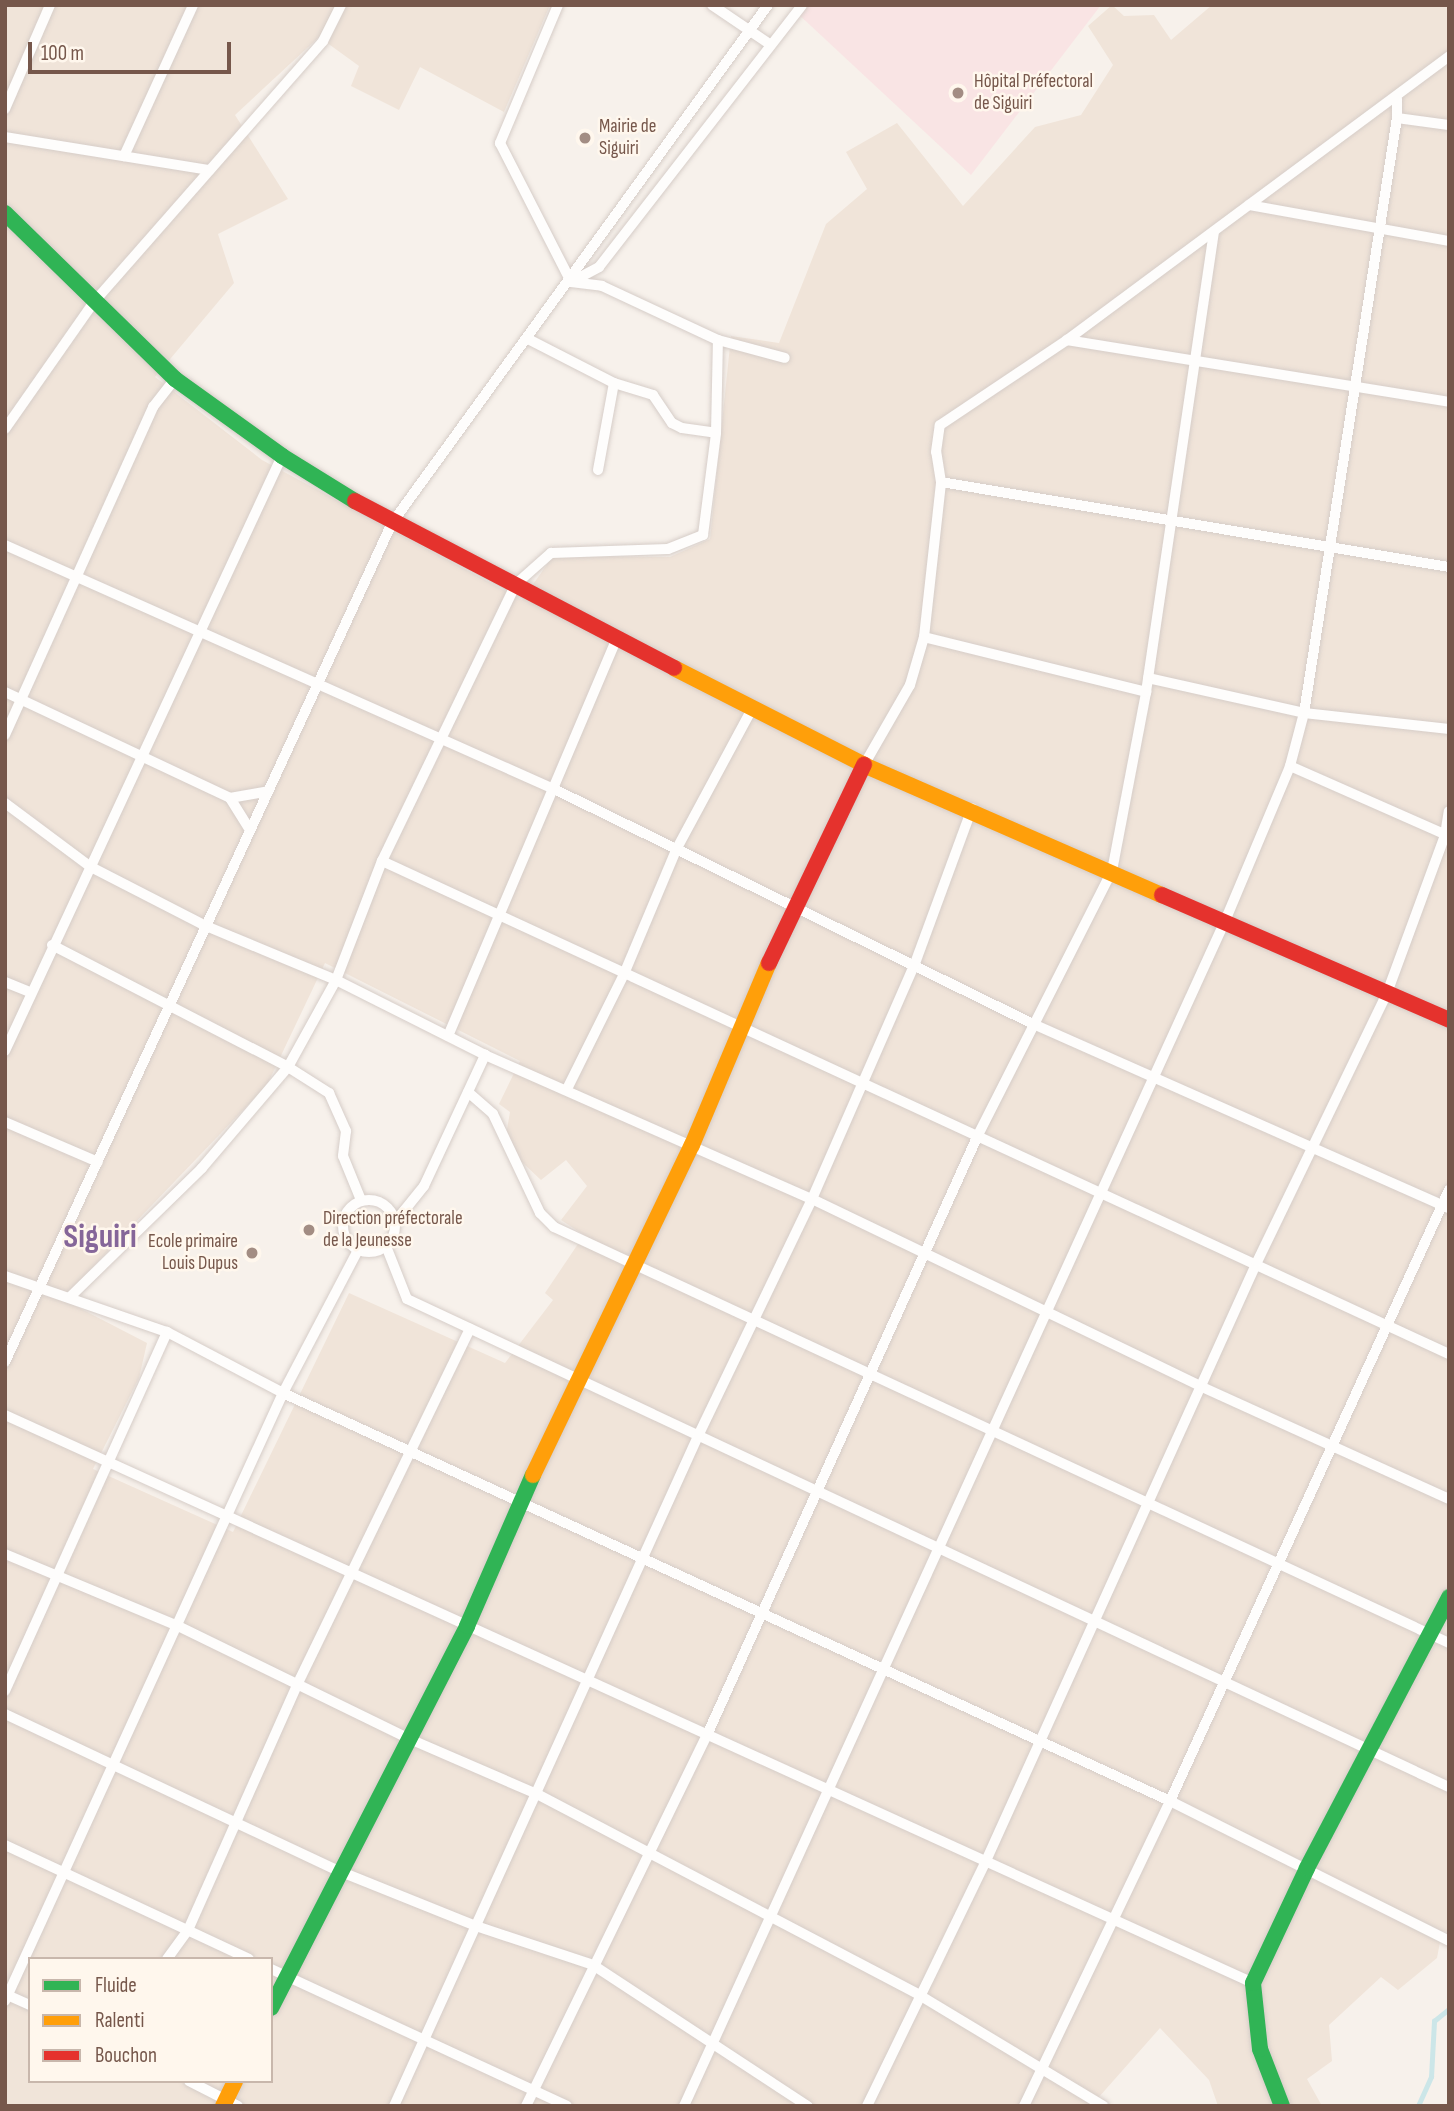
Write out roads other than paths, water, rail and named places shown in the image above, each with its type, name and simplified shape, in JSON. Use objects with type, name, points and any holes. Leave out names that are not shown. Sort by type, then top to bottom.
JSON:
[{"type":"street","points":[[5,109],[50,5]]},
{"type":"street","points":[[124,156],[192,5]]},
{"type":"street","points":[[5,429],[94,302],[323,41],[341,5]]},
{"type":"street","points":[[558,5],[500,143],[571,282]]},
{"type":"street","points":[[712,5],[771,45]]},
{"type":"street","points":[[5,1362],[392,523],[571,282],[580,262],[768,5]]},
{"type":"street","points":[[571,282],[599,267],[802,5]]},
{"type":"street","points":[[273,2004],[339,1871],[412,1740],[467,1626],[520,1503],[692,1145],[739,1025],[794,908],[864,765],[910,685],[924,637],[941,482],[936,452],[940,425],[1067,340],[1396,99],[1449,56]]},
{"type":"street","points":[[684,2106],[1099,1190],[1225,921],[1290,766],[1304,713],[1397,118],[1396,99]]},
{"type":"street","points":[[1397,118],[1449,125]]},
{"type":"street","points":[[5,137],[209,170]]},
{"type":"street","points":[[1249,205],[1449,241]]},
{"type":"street","points":[[5,213],[174,379],[282,456],[392,523],[516,584],[616,641],[864,765],[972,808],[1449,1020]]},
{"type":"street","points":[[526,2106],[707,1735],[816,1490],[1031,1023],[1112,871],[1146,692],[1214,232]]},
{"type":"street","points":[[571,282],[602,286],[718,340],[785,358]]},
{"type":"street","points":[[528,339],[614,383],[653,395],[673,423],[682,428],[716,433]]},
{"type":"street","points":[[71,1296],[202,1168],[288,1067],[336,980],[382,861],[516,584],[551,553],[668,549],[704,535],[716,433],[718,340]]},
{"type":"street","points":[[1067,340],[1449,402]]},
{"type":"street","points":[[5,735],[153,407],[174,379]]},
{"type":"street","points":[[598,470],[614,383]]},
{"type":"street","points":[[5,402],[18,408]]},
{"type":"street","points":[[5,1051],[52,945],[145,757],[200,628],[282,456]]},
{"type":"street","points":[[941,482],[1170,524],[1449,567]]},
{"type":"street","points":[[5,545],[200,628],[556,790],[1031,1023],[1152,1074],[1446,1206]]},
{"type":"street","points":[[924,637],[1146,692]]},
{"type":"street","points":[[448,1036],[556,790],[616,641]]},
{"type":"street","points":[[1148,678],[1304,713],[1449,729]]},
{"type":"street","points":[[5,692],[230,798],[250,830]]},
{"type":"street","points":[[567,1089],[624,974],[677,850],[752,709]]},
{"type":"street","points":[[1290,766],[1447,835]]},
{"type":"street","points":[[230,798],[268,791]]},
{"type":"street","points":[[5,803],[90,867],[206,926],[336,980],[485,1055],[811,1199],[1200,1387],[1449,1499]]},
{"type":"street","points":[[394,2106],[645,1560],[698,1436],[755,1321],[863,1083],[914,966],[972,808]]},
{"type":"street","points":[[867,2106],[985,1863],[1038,1739],[1257,1262],[1387,993],[1447,835],[1449,811]]},
{"type":"street","points":[[382,861],[501,918],[1257,1262],[1449,1354]]},
{"type":"street","points":[[52,945],[288,1067],[329,1093],[346,1131],[343,1156],[362,1200]]},
{"type":"street","points":[[5,982],[30,992]]},
{"type":"street","points":[[396,1222],[379,1201],[362,1200],[343,1220],[345,1237],[358,1250],[372,1252],[386,1246],[396,1222],[424,1186],[485,1055]]},
{"type":"street","points":[[467,1092],[493,1114],[535,1203],[554,1227],[870,1373],[1145,1505],[1449,1643]]},
{"type":"street","points":[[5,1122],[98,1161]]},
{"type":"street","points":[[1024,2106],[1170,1801],[1387,1325],[1446,1206],[1449,1190]]},
{"type":"street","points":[[386,1246],[407,1299],[938,1547],[1223,1684],[1449,1787]]},
{"type":"street","points":[[28,2005],[6,1997],[283,1392],[358,1250]]},
{"type":"street","points":[[5,1276],[38,1290],[71,1296],[167,1332],[283,1392],[520,1503],[1170,1801],[1449,1941]]},
{"type":"street","points":[[168,1957],[188,1930],[350,1572],[470,1329]]},
{"type":"street","points":[[5,1690],[167,1332]]},
{"type":"street","points":[[5,1415],[228,1514],[589,1683],[827,1788],[985,1863],[1254,1983]]},
{"type":"street","points":[[5,1554],[178,1626],[412,1740],[537,1794],[921,1996],[1103,2106]]},
{"type":"street","points":[[1282,2106],[1260,2049],[1254,1983],[1307,1868],[1449,1597]]},
{"type":"street","points":[[5,1714],[234,1824],[339,1871],[476,1926],[593,1965],[808,2106]]},
{"type":"street","points":[[5,1845],[245,1957]]},
{"type":"street","points":[[273,1970],[567,2106]]},
{"type":"street","points":[[192,2083],[229,2104],[234,2083]]},
{"type":"waterway","points":[[1418,2106],[1431,2077],[1434,2021],[1449,2009]]},
{"type":"place","name":"Hôpital Préfectoral de Siguiri","points":[[958,93]]},
{"type":"place","name":"Mairie de Siguiri","points":[[585,138]]},
{"type":"place","name":"Direction préfectorale de la Jeunesse","points":[[309,1230]]},
{"type":"place","name":"Ecole primaire Louis Dupus","points":[[252,1253]]},
{"type":"district","name":"Siguiri","points":[[100,1238]]}]
